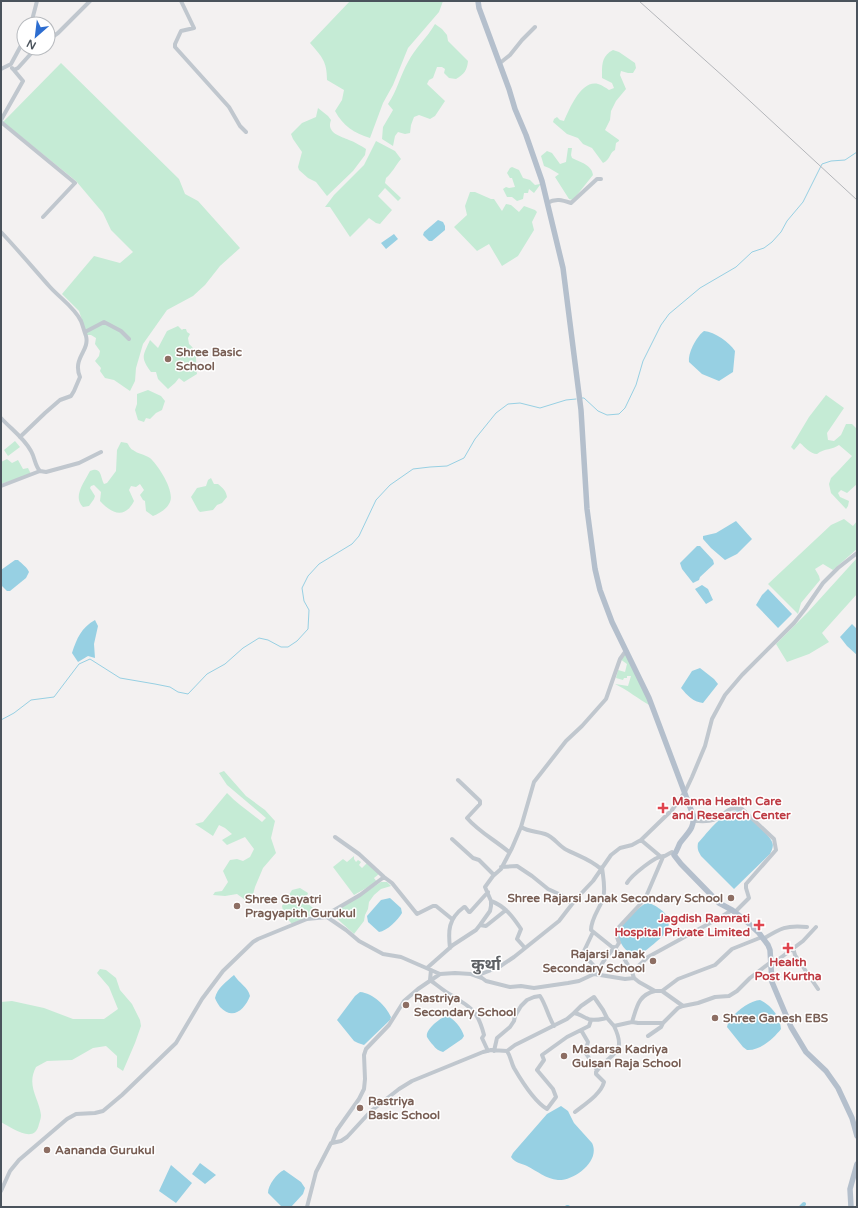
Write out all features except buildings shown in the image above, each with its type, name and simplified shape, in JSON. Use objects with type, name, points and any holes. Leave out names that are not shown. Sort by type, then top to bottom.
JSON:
[{"type":"main road","points":[[478,1],[479,8],[500,63],[515,109],[540,174],[564,275],[581,410],[586,503],[595,569],[600,590],[612,622],[648,698],[685,792],[694,821],[692,827],[674,855],[720,903],[745,920],[763,938],[770,950],[772,982],[791,1027],[806,1052],[826,1071],[838,1088],[852,1118],[857,1136]]},
{"type":"main road","points":[[851,1207],[850,1190],[857,1164]]},
{"type":"street","points":[[34,16],[37,1]]},
{"type":"street","points":[[56,34],[90,1]]},
{"type":"street","points":[[181,1],[194,28],[192,30],[181,31],[175,47],[229,107],[240,126],[246,132]]},
{"type":"street","points":[[500,63],[510,55],[526,35],[535,27]]},
{"type":"street","points":[[12,67],[17,56]]},
{"type":"street","points":[[1,69],[12,67],[16,69],[29,56]]},
{"type":"street","points":[[12,67],[23,80],[1,121],[75,183],[43,217]]},
{"type":"street","points":[[547,203],[559,200],[571,203],[597,179],[601,178]]},
{"type":"street","points":[[1,232],[51,288],[72,308],[82,323],[87,344],[78,361],[78,372],[80,377],[71,396],[60,400],[37,419],[20,437]]},
{"type":"street","points":[[84,332],[104,322],[121,331],[129,340]]},
{"type":"street","points":[[1,418],[31,450],[35,458],[37,468],[40,471]]},
{"type":"street","points":[[1,486],[40,471],[46,472],[79,463],[101,452]]},
{"type":"street","points":[[476,976],[499,967],[559,921],[572,904],[590,885],[616,851],[641,840],[672,810],[685,792],[705,746],[712,719],[725,695],[742,675],[794,623],[823,583],[838,568],[857,553]]},
{"type":"street","points":[[429,969],[450,948],[476,930],[490,910],[491,901],[485,887],[501,867],[521,827],[534,782],[566,741],[606,699],[620,659],[626,652]]},
{"type":"street","points":[[458,780],[480,801],[480,804],[467,818],[485,835],[493,838],[509,852]]},
{"type":"street","points":[[632,972],[648,957],[733,911],[749,898],[746,884],[776,850],[774,839],[742,809],[735,807],[729,809],[723,815],[713,820],[694,821]]},
{"type":"street","points":[[521,827],[527,831],[545,834],[552,837],[563,848],[588,859],[602,868]]},
{"type":"street","points":[[335,837],[359,854],[392,883],[417,914],[436,906],[452,919]]},
{"type":"street","points":[[452,839],[473,858],[479,860],[494,875]]},
{"type":"street","points":[[641,840],[662,856]]},
{"type":"street","points":[[627,883],[636,873],[662,856],[672,852],[674,855]]},
{"type":"street","points":[[596,974],[603,962],[619,943],[617,930],[623,921],[642,904],[645,899],[662,856]]},
{"type":"street","points":[[501,867],[517,866],[548,889],[561,895],[572,904]]},
{"type":"street","points":[[602,868],[604,895],[591,924],[591,930],[622,955],[634,978],[655,991]]},
{"type":"street","points":[[327,917],[330,912],[360,895],[384,877]]},
{"type":"street","points":[[450,948],[448,930],[452,919],[464,907],[470,912],[488,892]]},
{"type":"street","points":[[491,901],[500,905],[515,919],[521,929],[517,939],[525,948]]},
{"type":"street","points":[[480,925],[486,926],[506,910]]},
{"type":"street","points":[[1,1191],[10,1171],[24,1155],[71,1116],[80,1113],[96,1113],[106,1109],[172,1048],[202,999],[223,971],[253,942],[307,919],[327,917],[359,941],[383,954],[401,957],[440,974]]},
{"type":"street","points":[[662,991],[678,979],[717,963],[732,949],[763,938],[780,929],[793,926],[807,927]]},
{"type":"street","points":[[648,1036],[661,1027],[678,1008],[715,997],[729,996],[737,991],[750,978],[803,941],[816,927]]},
{"type":"street","points":[[593,932],[584,951],[586,957],[595,967],[596,974]]},
{"type":"street","points":[[793,948],[795,956],[818,989]]},
{"type":"street","points":[[429,969],[430,980],[450,995],[467,1004],[473,1010],[481,1023],[484,1035],[482,1038],[488,1051]]},
{"type":"street","points":[[306,1207],[316,1172],[337,1130],[364,1090],[364,1055],[366,1049],[389,1026],[404,1001],[430,980],[440,974],[471,974],[486,981],[510,988],[521,986],[534,988],[579,981],[596,974],[625,979],[634,978]]},
{"type":"street","points":[[632,1022],[643,995],[655,991],[662,991],[683,1006]]},
{"type":"street","points":[[494,1051],[497,1038],[510,1027],[521,1006],[534,997],[540,996],[546,1006],[554,1026]]},
{"type":"street","points":[[332,1142],[341,1141],[347,1137],[371,1111],[399,1089],[412,1081],[439,1071],[474,1055],[488,1051],[507,1051],[567,1019],[581,1006],[594,997],[607,1018],[614,1026],[618,1036],[619,1045],[618,1050],[597,1070]]},
{"type":"street","points":[[574,1013],[582,1014],[587,1019],[591,1020],[607,1018]]},
{"type":"street","points":[[507,1051],[511,1057],[511,1062],[514,1068],[522,1080],[538,1101],[547,1109],[556,1097],[553,1089],[537,1070],[544,1060],[542,1056],[567,1037],[589,1026],[591,1020]]},
{"type":"street","points":[[614,1026],[632,1022],[664,1023]]},
{"type":"street","points":[[575,1112],[600,1091],[604,1082],[596,1074],[597,1070],[585,1052],[588,1042],[581,1030]]},
{"type":"green space","points":[[350,1],[443,1],[439,12],[408,48],[393,85],[383,103],[370,138],[359,134],[345,125],[338,116],[335,111],[342,100],[344,90],[327,80],[325,64],[318,52],[310,43]]},
{"type":"green space","points":[[435,24],[442,29],[447,35],[448,41],[468,61],[466,70],[456,79],[449,78],[444,73],[445,69],[442,67],[437,67],[433,78],[429,80],[427,84],[445,101],[435,116],[430,119],[419,115],[414,117],[410,133],[405,134],[398,132],[395,136],[393,146],[382,139],[383,127],[393,110],[388,104],[394,94],[405,67]]},
{"type":"green space","points":[[613,50],[619,52],[635,63],[636,68],[633,73],[621,71],[620,75],[626,89],[616,101],[605,130],[619,141],[616,143],[615,150],[603,163],[592,148],[583,144],[578,138],[567,134],[553,122],[557,117],[564,121],[577,96],[586,86],[598,84],[609,90],[614,88],[612,83],[602,78],[602,65],[604,58]]},
{"type":"green space","points":[[61,63],[179,179],[185,194],[198,201],[240,248],[220,266],[205,285],[193,296],[167,310],[143,344],[136,368],[135,381],[130,391],[114,380],[105,378],[100,371],[101,368],[95,361],[99,356],[100,351],[95,344],[96,338],[91,335],[87,335],[79,311],[62,294],[94,256],[120,263],[133,252],[111,230],[103,213],[76,181],[3,122]]},
{"type":"green space","points":[[318,108],[331,120],[330,128],[332,131],[366,149],[365,155],[353,171],[327,196],[316,182],[308,178],[299,170],[298,167],[302,152],[291,134],[302,123],[316,117]]},
{"type":"green space","points":[[376,141],[395,151],[401,159],[386,178],[385,183],[401,198],[398,201],[385,188],[378,196],[392,210],[380,224],[369,218],[350,237],[330,207],[325,207],[334,195],[364,165]]},
{"type":"green space","points":[[568,148],[572,148],[572,158],[588,166],[593,175],[573,200],[569,199],[555,177],[559,174],[544,166],[541,156],[547,151],[552,153],[560,164],[566,162]]},
{"type":"green space","points":[[512,167],[519,170],[523,178],[530,180],[535,185],[540,184],[534,193],[529,189],[528,193],[524,193],[523,199],[517,201],[512,197],[507,197],[503,189],[506,187],[515,187],[512,178],[510,178],[507,173]]},
{"type":"green space","points":[[470,192],[475,192],[494,199],[502,211],[506,204],[511,205],[519,212],[524,206],[537,212],[532,222],[534,230],[518,256],[502,266],[489,244],[477,251],[454,227],[467,215],[465,206]]},
{"type":"green space","points":[[178,326],[182,330],[186,329],[190,334],[188,338],[189,344],[194,350],[197,374],[184,382],[179,378],[168,389],[158,379],[156,372],[151,372],[145,363],[144,356],[150,340],[158,348],[167,331]]},
{"type":"green space","points":[[148,390],[161,396],[165,401],[162,410],[150,419],[146,418],[144,422],[138,420],[135,410],[137,404],[137,394]]},
{"type":"green space","points":[[826,395],[844,408],[827,433],[828,440],[834,441],[841,435],[846,424],[852,424],[857,429],[857,484],[847,493],[841,490],[838,493],[840,497],[849,501],[846,509],[831,493],[829,484],[831,478],[852,456],[839,445],[817,454],[810,452],[800,443],[794,450],[791,447],[809,417]]},
{"type":"green space","points":[[15,441],[20,447],[8,456],[4,450]]},
{"type":"green space","points":[[121,442],[127,443],[130,448],[150,458],[165,478],[170,491],[170,502],[165,509],[156,515],[153,516],[146,511],[145,501],[140,495],[144,490],[140,484],[136,487],[131,486],[129,490],[134,501],[127,510],[122,512],[118,513],[109,509],[100,501],[101,492],[94,485],[90,488],[95,496],[89,506],[83,507],[80,503],[80,489],[90,471],[99,471],[104,484],[107,483],[116,471],[117,450]]},
{"type":"green space","points":[[7,459],[12,463],[18,460],[23,469],[28,468],[31,474],[1,484],[1,462]]},
{"type":"green space","points":[[211,478],[214,484],[218,484],[223,488],[227,497],[213,510],[200,512],[191,497],[197,488],[206,486],[208,480]]},
{"type":"green space","points":[[844,519],[853,526],[857,521],[857,549],[833,570],[823,564],[815,569],[820,580],[801,603],[798,614],[768,584],[831,525]]},
{"type":"green space","points":[[857,558],[857,594],[822,633],[829,642],[809,654],[787,662],[776,644],[808,612]]},
{"type":"green space","points":[[622,654],[627,655],[651,706],[615,684],[628,686],[631,676],[627,676],[627,678],[624,678],[623,680],[616,678],[618,670],[625,672],[627,664],[620,659]]},
{"type":"green space","points":[[224,771],[246,796],[265,810],[275,821],[271,838],[276,853],[263,868],[255,887],[251,902],[246,903],[244,899],[237,894],[225,896],[213,895],[215,892],[222,891],[228,882],[223,871],[230,860],[237,859],[243,861],[250,857],[254,849],[245,837],[227,845],[222,840],[232,834],[219,825],[213,836],[195,824],[203,822],[227,793],[262,822],[266,818],[227,785],[219,773]]},
{"type":"green space","points":[[354,856],[356,862],[358,860],[361,862],[359,865],[362,868],[367,863],[379,874],[374,878],[377,882],[354,895],[333,867],[343,859],[347,862]]},
{"type":"green space","points":[[381,882],[387,882],[391,886],[381,889],[374,895],[369,902],[364,921],[354,934],[332,914]]},
{"type":"green space","points":[[300,888],[308,893],[305,901],[313,908],[316,916],[311,915],[292,924],[284,915],[282,906],[292,890]]},
{"type":"green space","points":[[100,969],[106,970],[116,978],[120,990],[132,1004],[140,1020],[141,1026],[123,1071],[117,1067],[117,1056],[106,1046],[93,1048],[72,1060],[47,1061],[36,1067],[32,1080],[41,1115],[37,1130],[33,1133],[23,1133],[1,1122],[1,1002],[12,1001],[44,1008],[73,1019],[104,1019],[118,1009],[109,987],[97,973]]},
{"type":"water","points":[[438,220],[443,222],[445,230],[432,241],[429,241],[423,235],[424,232]]},
{"type":"water","points":[[394,234],[398,239],[386,249],[381,243]]},
{"type":"water","points":[[704,331],[713,333],[721,338],[735,351],[733,372],[719,381],[702,374],[689,362],[690,354],[694,345]]},
{"type":"water","points":[[736,521],[752,539],[737,554],[725,560],[711,548],[703,539],[703,536],[716,533]]},
{"type":"water","points":[[697,546],[700,546],[713,560],[714,564],[700,577],[699,580],[693,583],[682,569],[680,563]]},
{"type":"water","points":[[15,560],[18,560],[29,572],[26,578],[10,591],[7,591],[1,585],[1,570]]},
{"type":"water","points":[[702,585],[708,589],[713,600],[706,604],[695,589]]},
{"type":"water","points":[[768,589],[792,614],[778,628],[756,605]]},
{"type":"water","points":[[95,620],[98,626],[94,644],[95,658],[88,656],[78,662],[72,653],[76,643],[86,626]]},
{"type":"water","points":[[852,624],[857,629],[857,655],[840,637]]},
{"type":"water","points":[[700,668],[718,684],[703,703],[693,700],[681,688],[692,671]]},
{"type":"water","points":[[739,810],[767,835],[773,846],[770,854],[734,889],[701,856],[698,850],[698,843],[721,818],[727,814]]},
{"type":"water","points":[[390,898],[401,908],[402,913],[392,925],[379,932],[368,922],[367,916],[381,900]]},
{"type":"water","points":[[646,903],[655,906],[666,914],[669,924],[664,934],[655,943],[642,953],[634,955],[623,947],[618,931],[622,924],[630,916]]},
{"type":"water","points":[[234,975],[247,990],[250,996],[242,1009],[238,1012],[229,1013],[220,1007],[215,998],[220,988]]},
{"type":"water","points":[[360,992],[374,997],[386,1009],[391,1017],[390,1020],[364,1045],[354,1041],[337,1020],[355,996]]},
{"type":"water","points":[[760,1000],[768,1005],[777,1015],[781,1029],[771,1040],[762,1046],[752,1050],[747,1050],[727,1027],[735,1013],[750,1003]]},
{"type":"water","points":[[446,1016],[457,1023],[464,1036],[443,1052],[434,1046],[427,1038],[427,1034],[428,1031],[440,1019]]},
{"type":"water","points":[[561,1106],[568,1111],[574,1123],[592,1143],[594,1150],[593,1157],[584,1169],[571,1177],[558,1180],[516,1162],[511,1157],[547,1114]]},
{"type":"water","points":[[200,1163],[216,1175],[205,1184],[192,1174]]},
{"type":"water","points":[[171,1165],[192,1183],[176,1203],[159,1191]]},
{"type":"water","points":[[284,1170],[301,1182],[305,1188],[303,1194],[291,1207],[282,1207],[268,1193],[273,1180]]},
{"type":"waterway","points":[[582,398],[584,398],[598,411],[607,415],[619,414],[625,408],[636,385],[643,361],[661,325],[669,314],[700,288],[736,267],[752,252],[764,248],[772,242],[803,202],[822,164],[831,161],[845,160],[857,152]]},
{"type":"waterway","points":[[1,720],[14,713],[31,700],[54,697],[79,664],[90,659],[120,678],[170,687],[178,692],[188,694],[207,674],[225,664],[243,648],[259,638],[268,640],[281,647],[288,647],[297,641],[308,629],[309,610],[304,601],[302,588],[308,576],[319,564],[352,544],[359,536],[376,500],[390,485],[413,469],[447,466],[464,458],[475,439],[496,413],[508,404],[520,403],[540,408],[566,400],[576,399]]},
{"type":"waterway","points":[[801,1207],[804,1204]]},
{"type":"railway","points":[[639,1],[857,200]]},
{"type":"place","name":"Shree Basic School","points":[[168,359]]},
{"type":"place","name":"Manna Health Care and Research Center","points":[[663,808]]},
{"type":"place","name":"Shree Rajarsi Janak Secondary School","points":[[731,898]]},
{"type":"place","name":"Shree Gayatri Pragyapith Gurukul","points":[[237,906]]},
{"type":"place","name":"Jagdish Ramrati Hospital Private Limited","points":[[759,925]]},
{"type":"place","name":"Health Post Kurtha","points":[[788,948]]},
{"type":"place","name":"Rajarsi Janak Secondary School","points":[[653,961]]},
{"type":"place","name":"Rastriya Secondary School","points":[[406,1005]]},
{"type":"place","name":"Shree Ganesh EBS","points":[[715,1018]]},
{"type":"place","name":"Madarsa Kadriya Gulsan Raja School","points":[[564,1056]]},
{"type":"place","name":"Rastriya Basic School","points":[[360,1108]]},
{"type":"place","name":"Aananda Gurukul","points":[[47,1150]]},
{"type":"district","name":"कुर्था","points":[[486,965]]}]
